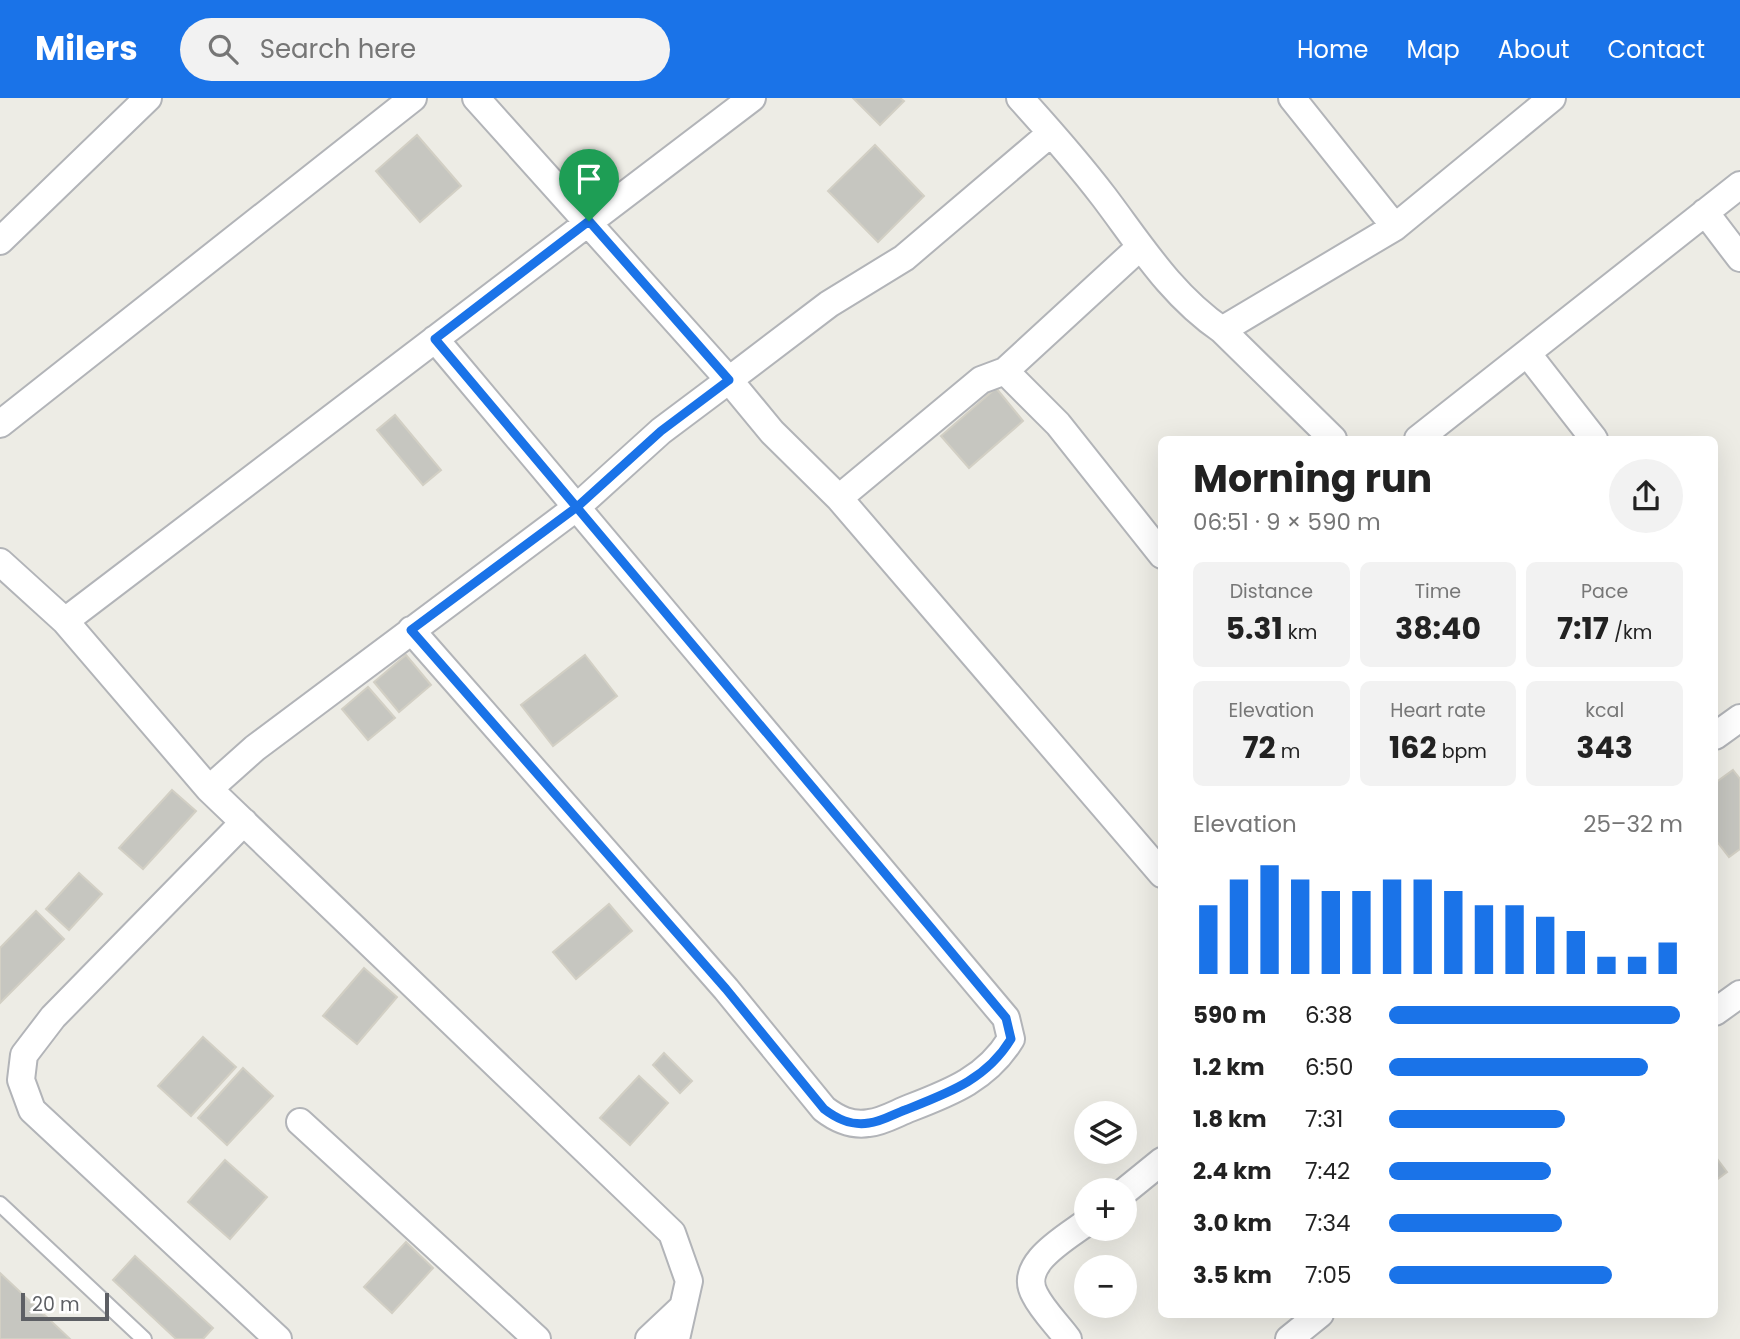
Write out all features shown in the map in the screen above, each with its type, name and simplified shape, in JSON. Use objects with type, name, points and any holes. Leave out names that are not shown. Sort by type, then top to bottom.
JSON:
[{"type":"street","points":[[0,241],[148,98]]},
{"type":"street","points":[[0,424],[413,98]]},
{"type":"street","points":[[476,98],[589,221],[772,432],[839,498],[1158,869]]},
{"type":"street","points":[[1020,98],[1051,133],[1165,281],[1194,311],[1222,330],[1330,436]]},
{"type":"street","points":[[1292,98],[1395,227]]},
{"type":"street","points":[[1222,330],[1395,227],[1552,98]]},
{"type":"street","points":[[65,621],[746,100]]},
{"type":"street","points":[[209,789],[255,748],[577,507],[661,431],[829,304],[904,258],[1051,133]]},
{"type":"street","points":[[1422,436],[1740,184]]},
{"type":"street","points":[[1705,212],[1740,258]]},
{"type":"street","points":[[839,498],[981,380],[1005,371],[1140,247]]},
{"type":"street","points":[[411,630],[726,989],[824,1109],[838,1119],[871,1123],[956,1090],[979,1077],[999,1059],[1011,1039],[1006,1018],[435,339]]},
{"type":"street","points":[[1527,353],[1592,436]]},
{"type":"street","points":[[1005,371],[1058,424],[1158,550]]},
{"type":"street","points":[[0,562],[65,621],[209,789],[672,1233],[689,1281],[676,1339]]},
{"type":"street","points":[[1718,734],[1740,718]]},
{"type":"street","points":[[244,822],[53,1017],[24,1055],[21,1080],[32,1110],[278,1339]]},
{"type":"street","points":[[1718,1010],[1740,994]]},
{"type":"street","points":[[300,1122],[537,1339]]},
{"type":"street","points":[[1137,1181],[1158,1164]]},
{"type":"street","points":[[1068,1339],[1034,1294],[1030,1278],[1038,1260],[1074,1232]]},
{"type":"street","points":[[649,1339],[683,1307]]},
{"type":"street","points":[[1289,1339],[1315,1318]]},
{"type":"lane","points":[[0,1204],[144,1339]]},
{"type":"building","points":[[853,98],[900,98],[904,101],[880,125]]},
{"type":"building","points":[[417,135],[461,186],[420,222],[376,171]]},
{"type":"building","points":[[875,145],[924,196],[878,242],[828,191]]},
{"type":"building","points":[[996,388],[1023,421],[969,468],[941,436]]},
{"type":"building","points":[[395,415],[441,470],[423,485],[377,430]]},
{"type":"building","points":[[406,655],[431,685],[399,712],[374,682]]},
{"type":"building","points":[[585,655],[617,696],[553,746],[521,705]]},
{"type":"building","points":[[368,687],[395,718],[368,740],[342,709]]},
{"type":"building","points":[[1733,770],[1740,779],[1740,849],[1729,857],[1718,843],[1718,781]]},
{"type":"building","points":[[172,790],[196,811],[143,869],[119,848]]},
{"type":"building","points":[[79,873],[102,894],[69,930],[46,909]]},
{"type":"building","points":[[609,904],[632,931],[576,979],[553,952]]},
{"type":"building","points":[[36,911],[64,939],[0,1003],[0,948]]},
{"type":"building","points":[[364,968],[397,997],[357,1044],[323,1016]]},
{"type":"building","points":[[203,1037],[236,1067],[191,1116],[158,1086]]},
{"type":"building","points":[[664,1053],[692,1081],[680,1093],[653,1065]]},
{"type":"building","points":[[243,1068],[273,1096],[227,1145],[198,1118]]},
{"type":"building","points":[[639,1076],[668,1103],[630,1145],[600,1118]]},
{"type":"building","points":[[225,1160],[267,1197],[230,1239],[188,1202]]},
{"type":"building","points":[[1718,1160],[1727,1172],[1718,1179]]},
{"type":"building","points":[[406,1242],[433,1268],[392,1313],[364,1287]]},
{"type":"building","points":[[135,1256],[213,1328],[203,1339],[176,1339],[113,1280]]},
{"type":"building","points":[[0,1273],[70,1339],[0,1339]]},
{"type":"route","points":[[589,221],[435,339],[577,507],[990,998],[1006,1018],[1011,1039],[999,1059],[979,1077],[956,1090],[871,1123],[838,1119],[824,1109],[726,989],[411,630],[577,507],[661,431],[729,380],[589,221]]}]
